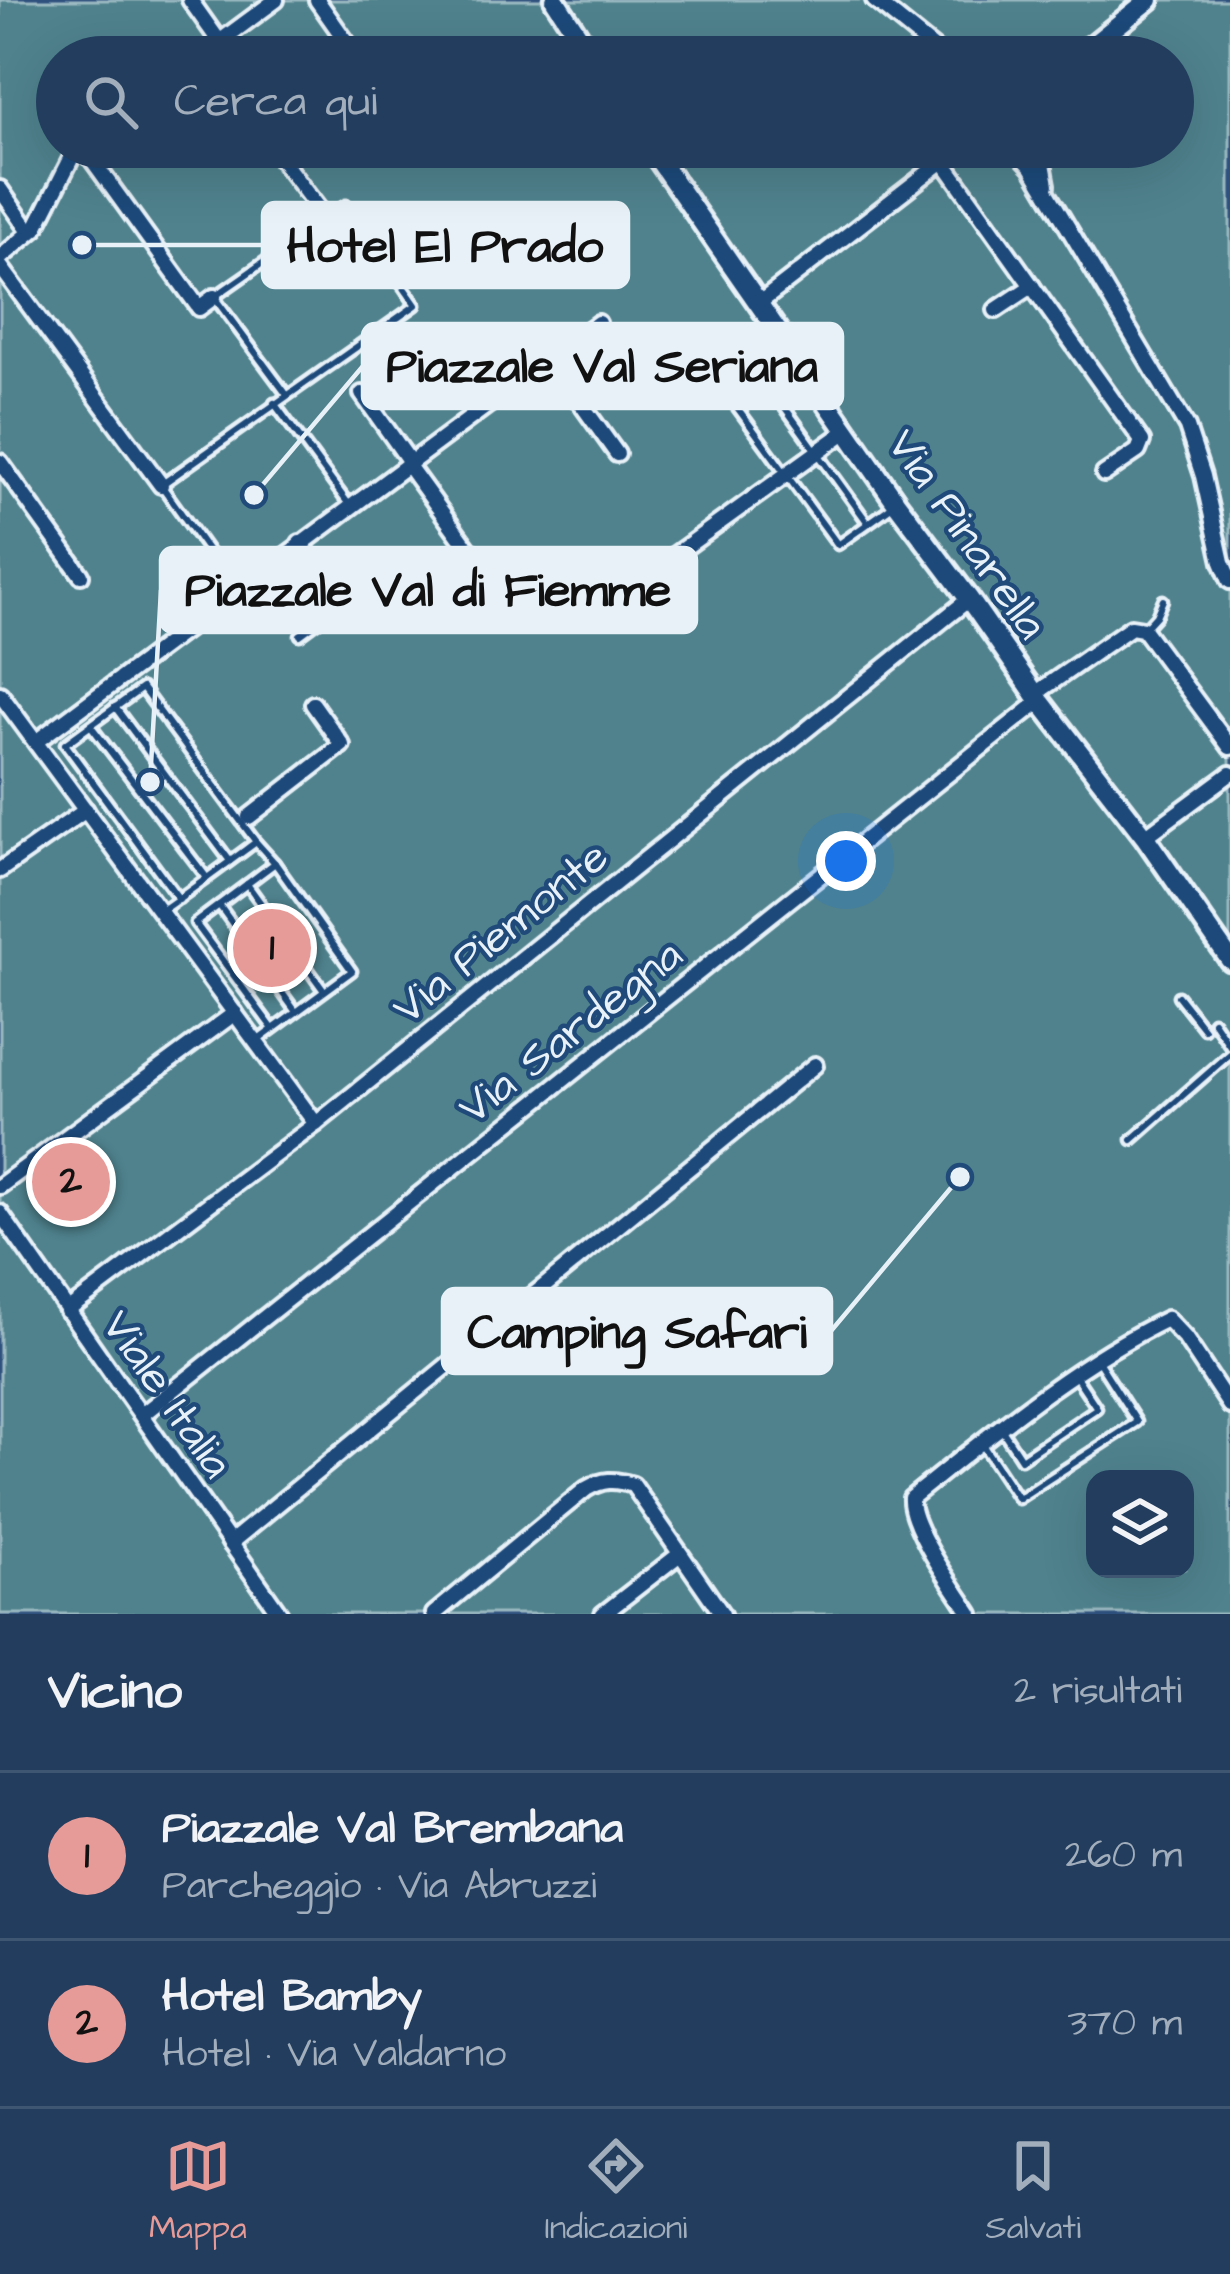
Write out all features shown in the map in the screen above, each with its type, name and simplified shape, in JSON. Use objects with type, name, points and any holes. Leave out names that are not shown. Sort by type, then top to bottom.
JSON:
[{"type":"street","points":[[190,0],[215,36]]},
{"type":"street","points":[[226,36],[276,0]]},
{"type":"street","points":[[317,0],[342,36]]},
{"type":"street","points":[[555,0],[578,36]]},
{"type":"street","points":[[874,0],[918,36]]},
{"type":"street","points":[[1107,36],[1149,0]]},
{"type":"street","points":[[68,168],[35,228],[0,262],[161,485]]},
{"type":"street","points":[[96,168],[199,308],[214,297]]},
{"type":"street","points":[[288,168],[326,219]]},
{"type":"street","name":"Via Pinarella","points":[[664,168],[896,502],[1037,698],[1145,837],[1230,960]]},
{"type":"street","points":[[758,304],[934,168]]},
{"type":"street","points":[[948,168],[1142,441],[1138,451],[1104,474]]},
{"type":"street","points":[[1033,168],[1187,427],[1230,581]]},
{"type":"street","points":[[1045,168],[1052,202]]},
{"type":"street","points":[[0,189],[30,232]]},
{"type":"street","points":[[996,310],[1032,286]]},
{"type":"street","points":[[37,741],[598,323]]},
{"type":"street","points":[[550,359],[617,454]]},
{"type":"street","points":[[362,394],[477,561]]},
{"type":"street","points":[[597,611],[848,430]]},
{"type":"street","points":[[0,462],[81,575]]},
{"type":"street","points":[[300,543],[345,602]]},
{"type":"street","name":"Via Piemonte","points":[[67,1311],[316,1124],[969,599]]},
{"type":"street","name":"Via Sardegna","points":[[143,1414],[1037,698],[1131,627],[1143,629]]},
{"type":"street","points":[[1143,629],[1230,748]]},
{"type":"street","points":[[2,702],[37,741],[172,922],[316,1124]]},
{"type":"street","points":[[249,817],[343,745],[313,704]]},
{"type":"street","points":[[1145,837],[1230,774]]},
{"type":"street","points":[[0,870],[86,810]]},
{"type":"street","points":[[0,1186],[235,1013]]},
{"type":"street","points":[[230,1543],[815,1066]]},
{"type":"street","name":"Viale Italia","points":[[0,1213],[280,1614]]},
{"type":"street","points":[[969,1613],[910,1510],[911,1498],[980,1442],[1075,1375],[1167,1319],[1185,1337],[1230,1406]]},
{"type":"street","points":[[434,1614],[600,1480],[633,1484],[722,1614]]},
{"type":"street","points":[[603,1614],[680,1554]]},
{"type":"lane","points":[[236,590],[161,485],[416,305],[346,206],[214,297],[287,395]]},
{"type":"lane","points":[[796,356],[733,401],[838,545],[896,502]]},
{"type":"lane","points":[[764,379],[868,523]]},
{"type":"lane","points":[[274,403],[350,506]]},
{"type":"lane","points":[[1143,629],[1163,600]]},
{"type":"lane","points":[[300,635],[345,602]]},
{"type":"lane","points":[[130,670],[352,971],[256,1042]]},
{"type":"lane","points":[[142,688],[65,744],[178,899]]},
{"type":"lane","points":[[116,707],[230,861]]},
{"type":"lane","points":[[91,726],[207,878]]},
{"type":"lane","points":[[256,842],[178,899],[172,922],[195,923],[275,863]]},
{"type":"lane","points":[[247,884],[324,992]]},
{"type":"lane","points":[[219,905],[296,1012]]},
{"type":"lane","points":[[195,923],[273,1029]]},
{"type":"lane","points":[[1178,996],[1204,1029]]},
{"type":"lane","points":[[1132,1140],[1230,1050],[1214,1021]]},
{"type":"lane","points":[[980,1442],[1018,1498],[1137,1422],[1098,1360]]},
{"type":"lane","points":[[1000,1427],[1021,1459],[1097,1408],[1075,1375]]},
{"type":"green space","points":[[0,0],[1230,0],[1230,1614],[0,1614]]},
{"type":"place","name":"Hotel El Prado","points":[[82,245]]},
{"type":"place","name":"Piazzale Val Seriana","points":[[254,495]]},
{"type":"place","name":"Piazzale Val di Fiemme","points":[[150,782]]},
{"type":"place","name":"Piazzale Val Brembana","points":[[272,948]]},
{"type":"place","name":"Camping Safari","points":[[960,1177]]},
{"type":"place","name":"Hotel Bamby","points":[[71,1182]]}]
